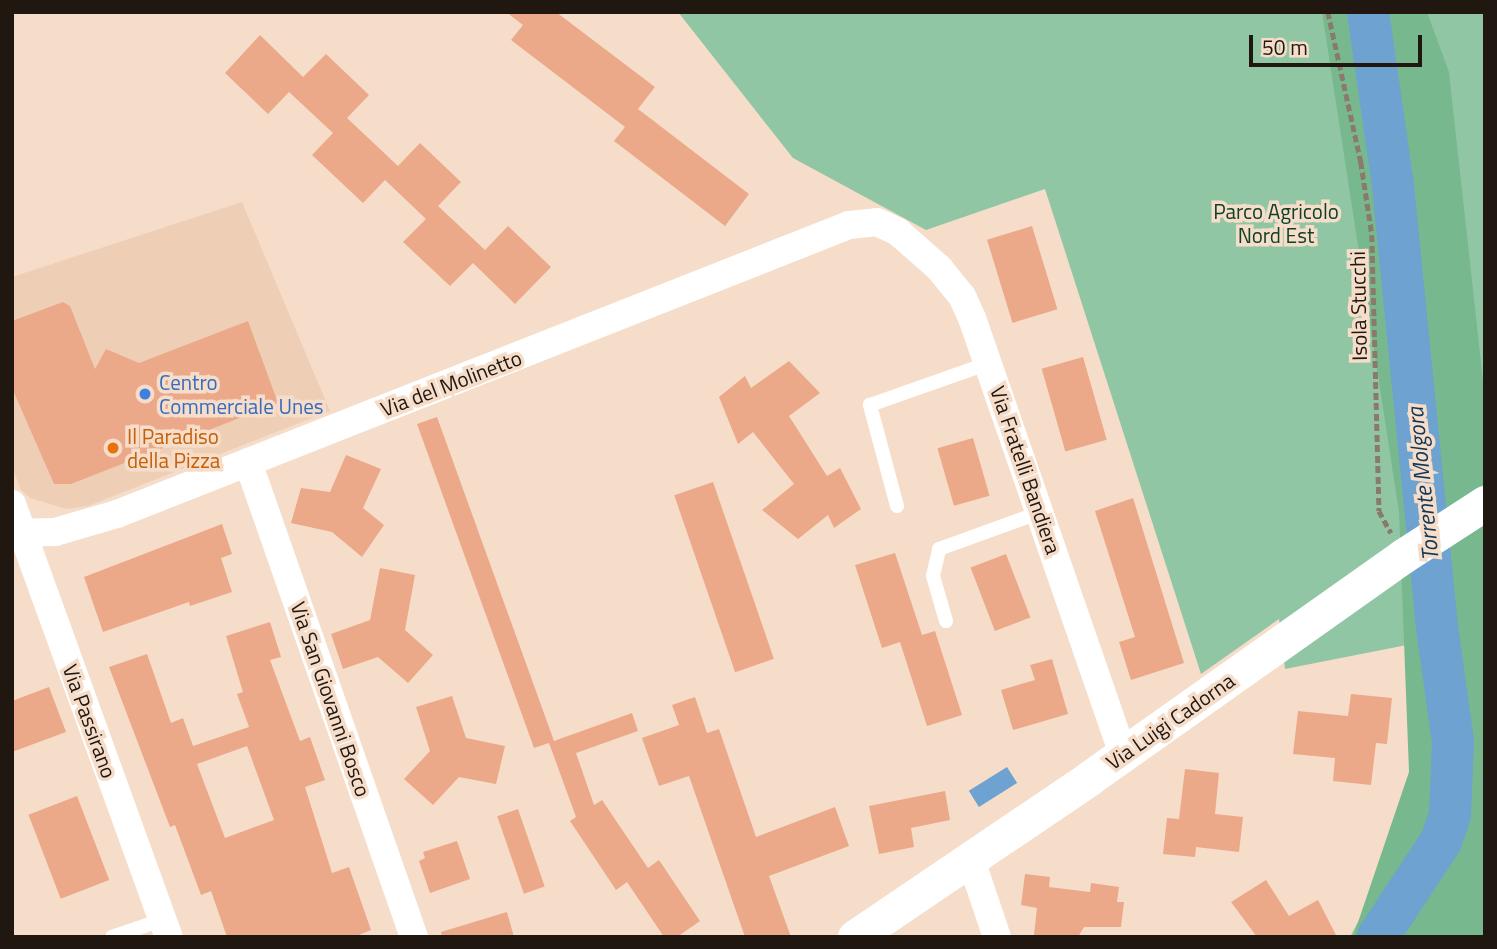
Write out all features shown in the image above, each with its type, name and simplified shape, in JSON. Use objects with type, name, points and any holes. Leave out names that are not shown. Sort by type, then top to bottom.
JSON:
[{"type":"street","name":"Via Fratelli Bandiera","points":[[877,222],[898,232],[962,296],[989,363],[1123,754]]},
{"type":"street","name":"Via del Molinetto","points":[[15,522],[55,531],[117,514],[849,225],[877,222]]},
{"type":"street","name":"Via San Giovanni Bosco","points":[[248,462],[414,937]]},
{"type":"street","name":"Via Luigi Cadorna","points":[[855,937],[1123,754],[1408,552],[1485,503]]},
{"type":"street","name":"Via Passirano","points":[[15,522],[165,929]]},
{"type":"street","points":[[970,857],[997,937]]},
{"type":"lane","points":[[897,506],[870,405],[989,363]]},
{"type":"lane","points":[[946,621],[933,576],[939,549],[1041,512]]},
{"type":"lane","points":[[112,937],[165,929]]},
{"type":"path","name":"Isola Stucchi","points":[[1328,12],[1362,162],[1372,235],[1379,510],[1408,552]]},
{"type":"shaded area","name":"Centro Commerciale Unes","points":[[242,202],[330,411],[88,506],[66,509],[30,498],[21,490],[12,467],[12,277]]},
{"type":"green space","name":"Parco Agricolo Nord Est","points":[[678,12],[1485,12],[1485,937],[1350,937],[1413,818],[1417,643],[1285,669],[1279,619],[1201,674],[1045,189],[926,230],[793,158]]},
{"type":"green space","points":[[1322,12],[1427,12],[1449,72],[1485,399],[1485,937],[1353,937],[1409,772],[1399,512]]},
{"type":"water","points":[[1007,767],[1017,783],[979,807],[969,791]]},
{"type":"building","points":[[506,12],[556,12],[655,87],[638,109],[749,194],[725,226],[614,141],[625,127],[511,40],[523,25]]},
{"type":"building","points":[[260,35],[303,77],[326,54],[369,95],[347,118],[398,166],[420,143],[461,182],[438,206],[485,250],[508,226],[551,267],[515,304],[473,263],[450,286],[403,242],[426,219],[385,180],[363,203],[312,155],[333,133],[289,92],[268,114],[225,73]]},
{"type":"building","points":[[1032,226],[1057,309],[1012,323],[987,240]]},
{"type":"building","name":"Centro Commerciale Unes","points":[[63,302],[70,306],[95,369],[106,349],[139,363],[248,321],[278,403],[71,484],[54,484],[12,388],[12,321]]},
{"type":"building","points":[[1083,357],[1107,440],[1065,452],[1042,369]]},
{"type":"building","points":[[789,361],[820,393],[789,416],[827,476],[840,468],[861,509],[834,528],[828,515],[798,539],[762,510],[794,484],[753,432],[738,444],[719,397],[745,376],[751,388]]},
{"type":"building","points":[[437,417],[554,741],[632,713],[638,731],[576,753],[594,805],[602,800],[648,868],[659,860],[700,921],[677,937],[664,937],[627,882],[616,890],[570,821],[576,817],[549,743],[534,748],[417,424]]},
{"type":"building","points":[[973,438],[990,496],[954,506],[937,448]]},
{"type":"building","points":[[346,455],[381,469],[363,508],[384,525],[362,557],[332,532],[291,523],[301,488],[330,492]]},
{"type":"building","points":[[713,482],[774,659],[735,672],[674,495]]},
{"type":"building","points":[[1133,498],[1184,663],[1131,680],[1119,642],[1135,637],[1095,511]]},
{"type":"building","points":[[222,524],[232,554],[221,558],[232,592],[190,606],[189,602],[103,632],[84,577]]},
{"type":"building","points":[[895,553],[922,635],[935,631],[962,715],[927,726],[900,642],[882,648],[855,565]]},
{"type":"building","points":[[1006,554],[1030,617],[995,631],[971,568]]},
{"type":"building","points":[[380,568],[415,575],[405,630],[433,655],[408,683],[378,657],[343,669],[331,634],[370,620]]},
{"type":"building","points":[[270,622],[281,657],[270,660],[300,741],[310,737],[325,780],[305,787],[332,873],[349,867],[371,930],[354,937],[227,937],[211,891],[201,895],[175,825],[170,827],[109,667],[147,654],[171,723],[183,718],[193,746],[249,727],[237,694],[243,692],[226,636]],"holes":[[[247,746],[274,820],[225,838],[197,764]]]},
{"type":"building","points":[[1052,659],[1068,714],[1013,730],[1001,690],[1035,680],[1030,665]]},
{"type":"building","points":[[49,687],[66,732],[12,752],[12,701]]},
{"type":"building","points":[[1351,694],[1392,698],[1387,744],[1376,743],[1371,785],[1333,781],[1335,758],[1293,754],[1298,711],[1348,716]]},
{"type":"building","points":[[452,696],[466,738],[505,746],[496,784],[459,777],[433,805],[404,779],[430,751],[416,707]]},
{"type":"building","points":[[695,697],[707,733],[719,729],[756,837],[835,807],[849,846],[769,876],[791,937],[745,937],[689,776],[659,786],[642,738],[679,725],[672,705]]},
{"type":"building","points":[[1185,769],[1219,773],[1215,814],[1243,817],[1239,852],[1196,847],[1195,857],[1163,854],[1167,818],[1179,819]]},
{"type":"building","points":[[945,791],[950,820],[911,828],[914,847],[879,854],[869,806]]},
{"type":"building","points":[[77,796],[109,880],[61,899],[28,815]]},
{"type":"building","points":[[518,809],[545,887],[524,894],[497,816]]},
{"type":"building","points":[[457,841],[470,879],[430,893],[419,861],[425,858],[423,852]]},
{"type":"building","points":[[1025,874],[1050,877],[1049,887],[1090,892],[1091,883],[1119,887],[1117,902],[1124,902],[1121,927],[1084,927],[1078,937],[1034,935],[1037,908],[1021,905]]},
{"type":"building","points":[[1266,880],[1289,916],[1318,900],[1337,937],[1257,937],[1231,902]]},
{"type":"building","points":[[507,912],[514,937],[442,937],[441,932]]},
{"type":"waterway","name":"Torrente Molgora","points":[[1368,12],[1393,186],[1437,627],[1453,742],[1450,815],[1441,841],[1378,937]]},
{"type":"place","name":"Centro Commerciale Unes","points":[[145,394]]},
{"type":"place","name":"Il Paradiso della Pizza","points":[[113,448]]}]
